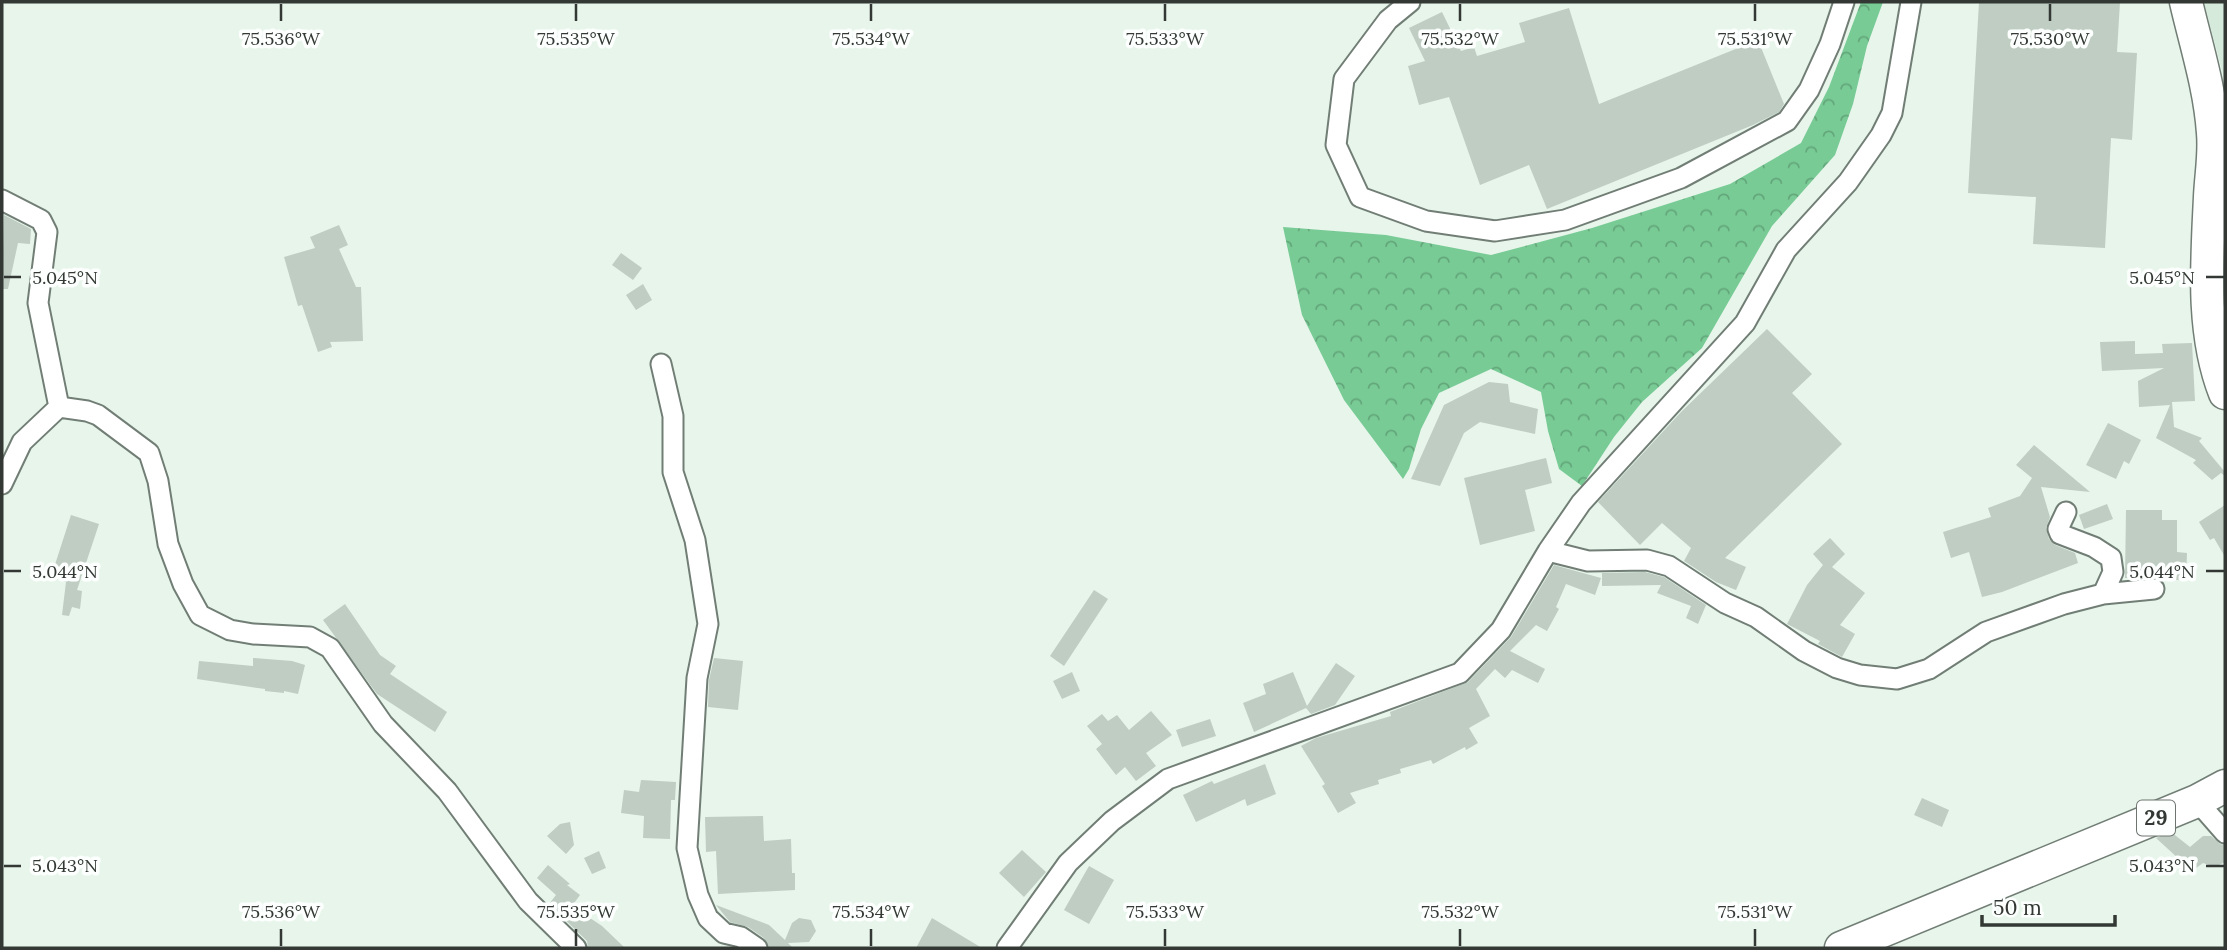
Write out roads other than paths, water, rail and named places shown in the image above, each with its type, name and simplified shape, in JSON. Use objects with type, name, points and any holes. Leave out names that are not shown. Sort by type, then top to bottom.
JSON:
[{"type":"main road","points":[[2186,2],[2208,92],[2213,133],[2209,321],[2213,359],[2225,393]]},
{"type":"main road","name":"29","points":[[1842,948],[2197,802],[2225,786]]},
{"type":"street","points":[[1410,2],[1388,20],[1344,79],[1336,145],[1360,197],[1426,221],[1495,231],[1565,219],[1681,178],[1787,121],[1809,90],[1830,44],[1844,2]]},
{"type":"street","points":[[1007,948],[1068,863],[1112,821],[1168,779],[1460,673],[1501,630],[1548,551],[1581,503],[1745,323],[1786,250],[1848,182],[1881,135],[1892,113],[1911,2]]},
{"type":"street","points":[[2,200],[41,220],[47,232],[38,303],[59,407]]},
{"type":"street","points":[[661,364],[673,416],[673,472],[695,540],[708,624],[697,678],[687,848],[698,895],[708,918],[724,933],[741,937],[757,948]]},
{"type":"street","points":[[2,484],[22,442],[59,407]]},
{"type":"street","points":[[59,407],[98,415],[149,453],[158,481],[168,544],[183,584],[200,615],[230,630],[310,637],[330,648],[383,724],[447,791],[528,901],[576,948]]},
{"type":"street","points":[[2066,512],[2058,529],[2060,534],[2094,547],[2111,558],[2113,572],[2104,594]]},
{"type":"street","points":[[1548,551],[1588,561],[1647,560],[1669,566],[1725,603],[1756,617],[1804,652],[1837,668],[1860,675],[1897,679],[1929,669],[1986,632],[2064,604],[2104,594],[2154,589]]},
{"type":"street","points":[[2197,802],[2225,833]]}]
